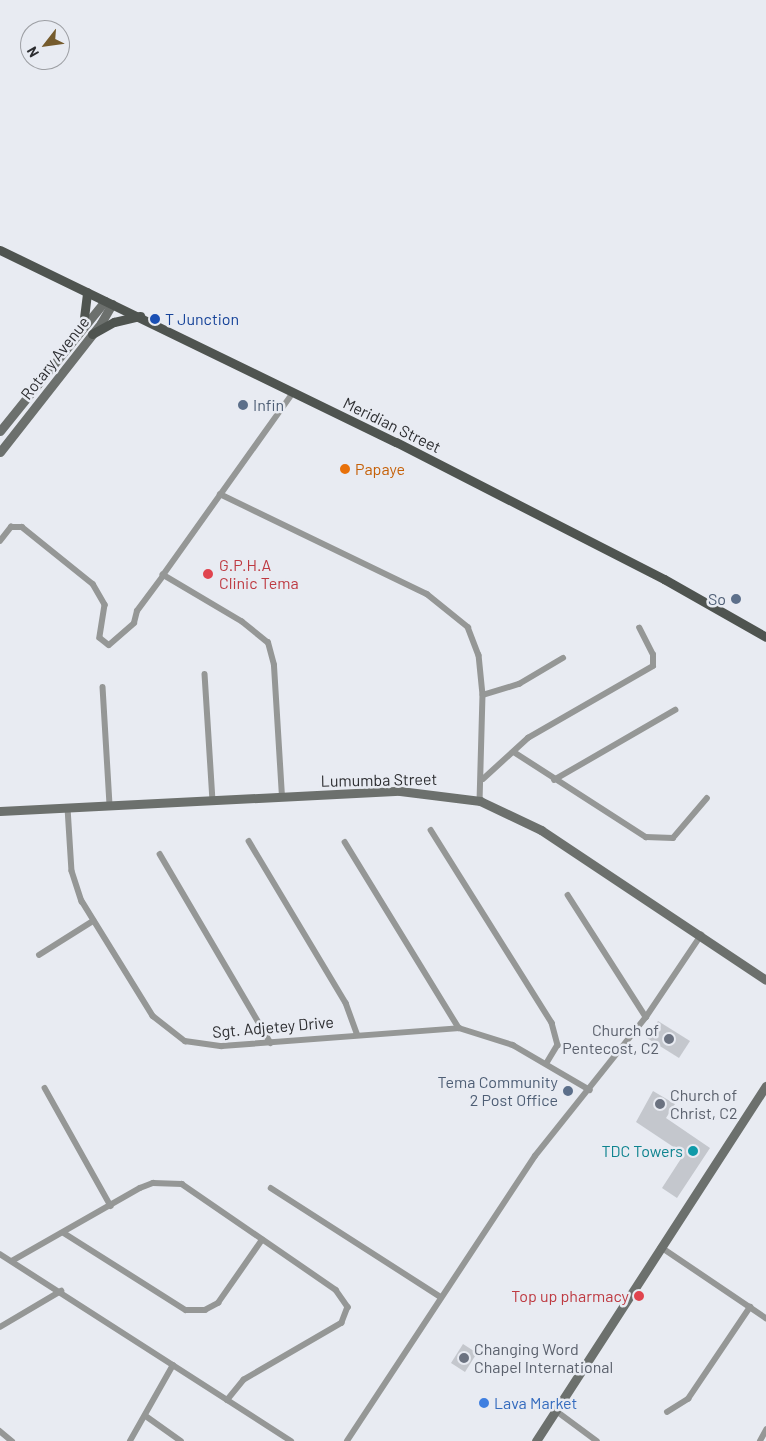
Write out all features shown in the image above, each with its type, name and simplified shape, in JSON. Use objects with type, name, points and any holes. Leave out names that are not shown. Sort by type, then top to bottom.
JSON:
[{"type":"main road","name":"Meridian Street","points":[[0,250],[141,316],[664,579],[766,637]]},
{"type":"main road","points":[[83,326],[87,292]]},
{"type":"main road","name":"Rotary Avenue","points":[[0,431],[83,326],[108,302]]},
{"type":"main road","name":"Rotary Avenue","points":[[0,452],[92,334],[108,302]]},
{"type":"main road","points":[[92,334],[114,322],[141,316]]},
{"type":"main road","name":"Lumumba Street","points":[[0,811],[400,791],[480,801],[541,830],[701,934],[766,980]]},
{"type":"main road","points":[[536,1441],[766,1086]]},
{"type":"street","points":[[0,541],[11,527],[22,527],[93,584],[105,605],[100,638],[109,645],[134,623],[137,611],[293,393]]},
{"type":"street","points":[[220,494],[442,604],[468,627],[475,640],[484,695],[480,801]]},
{"type":"street","points":[[163,576],[242,622],[268,643],[274,665],[282,797]]},
{"type":"street","points":[[482,780],[528,738],[653,666],[653,655],[638,628]]},
{"type":"street","points":[[484,695],[519,684],[563,658]]},
{"type":"street","points":[[205,674],[213,800]]},
{"type":"street","points":[[103,687],[110,806]]},
{"type":"street","points":[[554,780],[675,710]]},
{"type":"street","points":[[514,752],[554,780],[608,810],[646,837],[660,840],[673,838],[707,798]]},
{"type":"street","name":"Sgt. Adjetey Drive","points":[[68,808],[72,871],[75,887],[93,921],[153,1016],[168,1031],[199,1046],[271,1043],[357,1034],[459,1028],[513,1045],[547,1062],[590,1090]]},
{"type":"street","points":[[431,830],[552,1023],[558,1045],[547,1062]]},
{"type":"street","points":[[249,841],[346,1003],[357,1034]]},
{"type":"street","points":[[345,842],[459,1028]]},
{"type":"street","points":[[160,854],[271,1043]]},
{"type":"street","points":[[568,895],[646,1017]]},
{"type":"street","points":[[39,955],[93,921]]},
{"type":"street","points":[[347,1441],[535,1156],[590,1090],[646,1017],[701,934]]},
{"type":"street","points":[[45,1088],[111,1206]]},
{"type":"street","points":[[12,1261],[154,1182],[182,1184],[336,1290],[346,1300],[347,1314],[342,1323],[244,1380],[228,1400]]},
{"type":"street","points":[[271,1188],[441,1297]]},
{"type":"street","points":[[64,1233],[186,1310],[205,1310],[218,1303],[262,1240]]},
{"type":"street","points":[[661,1247],[766,1318]]},
{"type":"street","points":[[0,1254],[61,1291],[291,1441]]},
{"type":"street","points":[[0,1326],[61,1291]]},
{"type":"street","points":[[667,1412],[688,1399],[750,1307]]},
{"type":"street","points":[[130,1441],[174,1365]]},
{"type":"street","points":[[555,1410],[597,1441]]},
{"type":"street","points":[[146,1416],[181,1441]]},
{"type":"street","points":[[760,1441],[766,1430]]},
{"type":"street","points":[[0,1431],[12,1441]]},
{"type":"building","name":"Church of Pentecost, C2","points":[[658,1021],[690,1041],[679,1058],[647,1038]]},
{"type":"building","name":"TDC Towers","points":[[653,1091],[675,1104],[666,1118],[710,1148],[677,1198],[662,1188],[684,1154],[636,1122]]},
{"type":"building","name":"Changing Word Chapel International","points":[[463,1344],[477,1353],[465,1372],[451,1363]]},
{"type":"place","name":"T Junction","points":[[155,319]]},
{"type":"place","name":"Infin","points":[[243,405]]},
{"type":"place","name":"Papaye","points":[[345,469]]},
{"type":"place","name":"G.P.H.A Clinic Tema","points":[[208,574]]},
{"type":"place","name":"So","points":[[736,599]]},
{"type":"place","name":"Church of Pentecost, C2","points":[[669,1039]]},
{"type":"place","name":"Tema Community 2 Post Office","points":[[568,1091]]},
{"type":"place","name":"Church of Christ, C2","points":[[660,1104]]},
{"type":"place","name":"TDC Towers","points":[[693,1151]]},
{"type":"place","name":"Top up pharmacy","points":[[639,1296]]},
{"type":"place","name":"Changing Word Chapel International","points":[[464,1358]]},
{"type":"place","name":"Lava Market","points":[[484,1403]]}]
